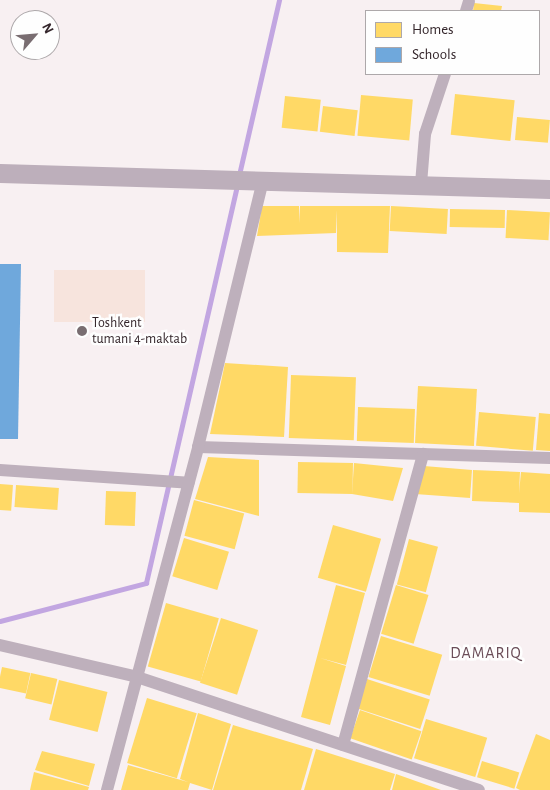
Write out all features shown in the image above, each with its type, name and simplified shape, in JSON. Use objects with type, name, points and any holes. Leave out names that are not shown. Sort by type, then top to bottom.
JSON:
[{"type":"main road","points":[[0,173],[550,189]]},
{"type":"street","points":[[421,184],[425,134],[445,75]]},
{"type":"street","points":[[107,790],[198,447],[255,180]]},
{"type":"street","points":[[198,447],[550,458]]},
{"type":"street","points":[[343,745],[424,454]]},
{"type":"street","points":[[0,470],[157,479],[189,483]]},
{"type":"street","points":[[0,645],[137,677],[478,790]]},
{"type":"shaded area","points":[[54,270],[145,270],[145,322],[54,322]]},
{"type":"building: Homes","points":[[474,3],[502,6],[501,10],[473,10]]},
{"type":"building: Homes","points":[[455,94],[515,100],[510,141],[451,135]]},
{"type":"building: Homes","points":[[361,95],[413,100],[409,140],[357,136]]},
{"type":"building: Homes","points":[[285,96],[321,100],[317,132],[282,128]]},
{"type":"building: Homes","points":[[323,106],[358,110],[355,136],[320,132]]},
{"type":"building: Homes","points":[[517,117],[550,120],[548,143],[515,140]]},
{"type":"building: Homes","points":[[262,206],[299,206],[299,223],[300,206],[390,206],[388,253],[337,252],[337,210],[336,233],[257,236]]},
{"type":"building: Homes","points":[[391,206],[448,209],[447,234],[390,231]]},
{"type":"building: Homes","points":[[450,209],[505,210],[505,228],[450,227]]},
{"type":"building: Homes","points":[[507,210],[550,212],[548,240],[506,238]]},
{"type":"building: Homes","points":[[225,363],[288,367],[284,437],[210,434]]},
{"type":"building: Homes","points":[[291,375],[356,377],[354,440],[289,438]]},
{"type":"building: Homes","points":[[418,386],[477,389],[474,446],[415,443]]},
{"type":"building: Homes","points":[[358,407],[415,409],[414,443],[357,441]]},
{"type":"building: Homes","points":[[479,412],[536,417],[533,451],[476,446]]},
{"type":"building: Homes","points":[[539,413],[550,414],[550,451],[536,450]]},
{"type":"building: Homes","points":[[208,457],[259,460],[259,516],[195,499]]},
{"type":"building: Homes","points":[[298,462],[353,463],[352,494],[297,493]]},
{"type":"building: Homes","points":[[354,463],[403,468],[393,501],[352,494]]},
{"type":"building: Homes","points":[[424,466],[472,470],[470,498],[415,494]]},
{"type":"building: Homes","points":[[473,470],[520,472],[519,493],[521,472],[550,474],[550,513],[519,512],[519,503],[472,501]]},
{"type":"building: Homes","points":[[0,484],[13,485],[11,511],[0,510]]},
{"type":"building: Homes","points":[[16,485],[59,488],[57,510],[14,507]]},
{"type":"building: Homes","points":[[106,491],[136,492],[135,526],[105,525]]},
{"type":"building: Homes","points":[[194,500],[244,513],[235,549],[184,536]]},
{"type":"building: Homes","points":[[333,525],[381,539],[366,592],[318,578]]},
{"type":"building: Homes","points":[[184,538],[229,552],[217,590],[172,576]]},
{"type":"building: Homes","points":[[409,539],[438,547],[426,592],[397,584]]},
{"type":"building: Homes","points":[[336,585],[365,593],[346,665],[320,658],[346,666],[330,725],[301,717]]},
{"type":"building: Homes","points":[[396,585],[429,595],[414,644],[381,634]]},
{"type":"building: Homes","points":[[166,603],[219,618],[201,682],[148,666]]},
{"type":"building: Homes","points":[[221,618],[258,630],[237,695],[200,683]]},
{"type":"building: Homes","points":[[381,636],[442,655],[430,696],[368,677]]},
{"type":"building: Homes","points":[[2,667],[30,673],[26,694],[0,688]]},
{"type":"building: Homes","points":[[31,673],[57,679],[51,704],[25,698]]},
{"type":"building: Homes","points":[[367,679],[430,699],[420,729],[357,708]]},
{"type":"building: Homes","points":[[59,680],[108,692],[98,732],[49,720]]},
{"type":"building: Homes","points":[[147,698],[197,713],[177,778],[127,763]]},
{"type":"building: Homes","points":[[360,710],[421,731],[412,760],[350,738]]},
{"type":"building: Homes","points":[[198,713],[231,724],[212,790],[190,783],[188,790],[121,790],[128,765],[188,782],[180,779]]},
{"type":"building: Homes","points":[[426,719],[487,738],[475,777],[414,758]]},
{"type":"building: Homes","points":[[233,725],[313,749],[301,790],[213,790]]},
{"type":"building: Homes","points":[[536,734],[550,740],[550,790],[520,790],[516,788]]},
{"type":"building: Homes","points":[[316,749],[395,774],[390,790],[304,790]]},
{"type":"building: Homes","points":[[42,751],[95,764],[89,786],[35,770]]},
{"type":"building: Homes","points":[[482,761],[519,772],[514,789],[477,777]]},
{"type":"building: Homes","points":[[34,772],[89,787],[88,790],[30,790]]},
{"type":"building: Homes","points":[[396,774],[441,790],[392,790]]},
{"type":"building: Schools","points":[[0,264],[21,264],[18,439],[0,439]]},
{"type":"waterway","points":[[239,175],[279,0]]},
{"type":"waterway","points":[[0,621],[146,583],[237,185]]},
{"type":"place","name":"Toshkent tumani 4-maktab","points":[[82,331]]},
{"type":"district","name":"DAMARIQ","points":[[486,653]]}]
